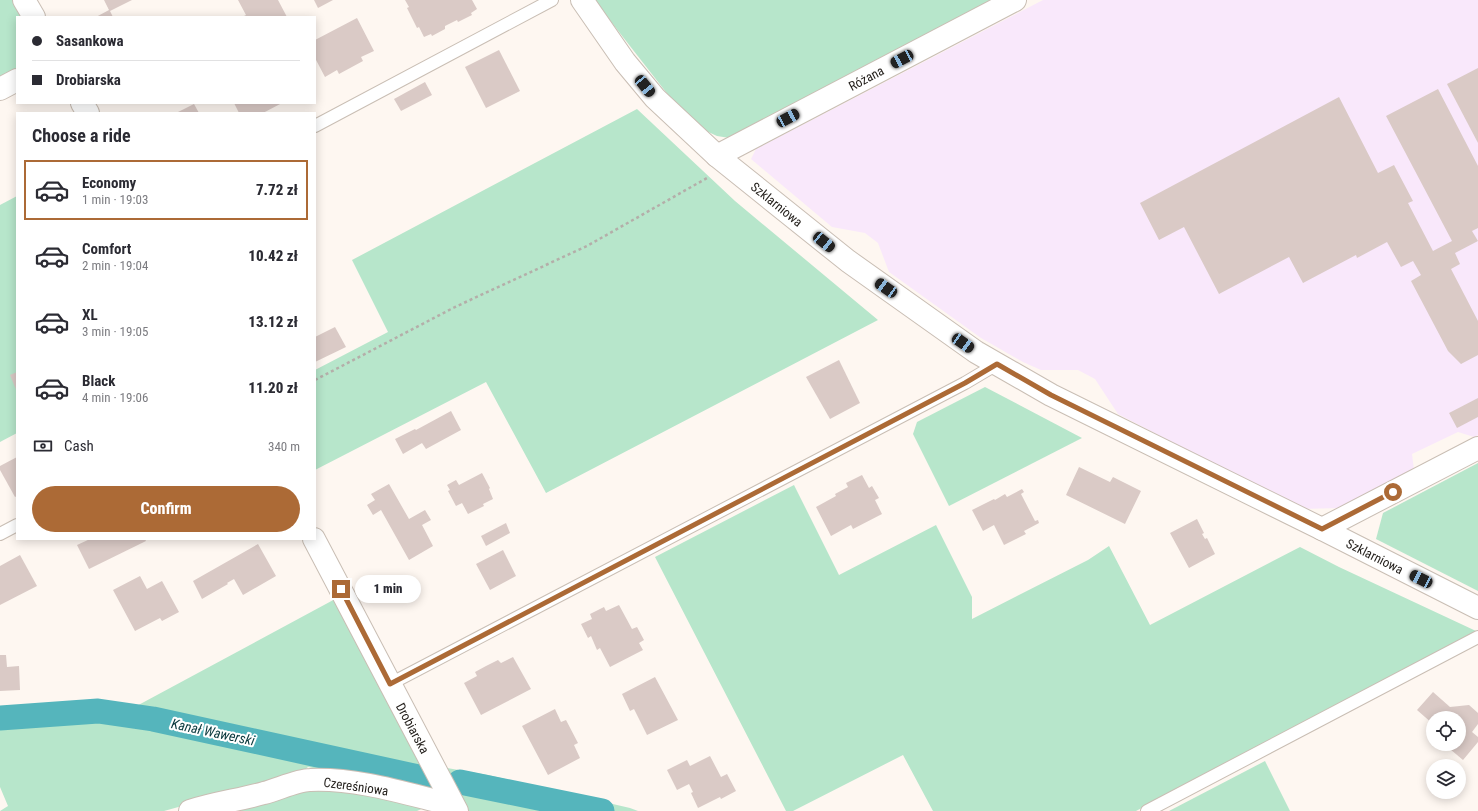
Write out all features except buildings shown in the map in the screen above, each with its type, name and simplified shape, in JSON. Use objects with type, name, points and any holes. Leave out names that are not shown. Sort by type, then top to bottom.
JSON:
[{"type":"street","points":[[24,0],[33,16]]},
{"type":"street","name":"Szklarniowa","points":[[582,0],[625,62],[654,98],[723,160],[848,261],[976,352],[1051,395],[1478,608]]},
{"type":"street","name":"Różana","points":[[723,160],[1015,0]]},
{"type":"street","points":[[0,89],[16,81]]},
{"type":"street","points":[[1322,529],[1478,448]]},
{"type":"street","name":"Drobiarska","points":[[315,540],[455,808]]},
{"type":"street","name":"Czereśniowa","points":[[190,811],[309,780],[341,781],[370,785],[455,808]]},
{"type":"lane","points":[[316,125],[552,0]]},
{"type":"lane","points":[[390,684],[965,383],[997,364]]},
{"type":"lane","points":[[0,534],[16,526]]},
{"type":"lane","points":[[1147,811],[1478,637]]},
{"type":"path","points":[[316,379],[455,307],[587,246],[723,160]]},
{"type":"shaded area","points":[[1043,0],[1478,0],[1478,435],[1474,437],[1458,432],[1412,454],[1414,470],[1341,508],[1301,509],[1118,414],[1095,379],[1078,370],[1041,370],[1023,362],[981,338],[889,272],[878,243],[865,233],[832,227],[751,159],[756,149]]},
{"type":"green space","points":[[0,0],[18,0],[27,16],[16,16],[16,69],[0,78]]},
{"type":"green space","points":[[594,0],[1003,0],[736,139],[717,136],[704,130],[669,96]]},
{"type":"green space","points":[[637,109],[735,201],[878,320],[546,493],[486,382],[316,469],[316,369],[388,332],[352,260]]},
{"type":"green space","points":[[16,197],[16,434],[0,442],[0,205]]},
{"type":"green space","points":[[985,387],[1082,438],[949,506],[913,434],[917,422]]},
{"type":"green space","points":[[1478,463],[1478,591],[1376,539],[1383,513]]},
{"type":"green space","points":[[794,485],[839,575],[936,525],[972,597],[972,619],[1088,560],[1109,546],[1150,625],[1300,547],[1339,567],[1476,631],[1136,811],[933,811],[903,755],[793,811],[786,811],[655,557]]},
{"type":"green space","points":[[337,598],[434,791],[308,767],[296,778],[254,786],[164,811],[0,811],[8,806],[0,787],[0,709],[101,703],[131,709]]},
{"type":"green space","points":[[1265,761],[1290,811],[1169,811]]},
{"type":"green space","points":[[447,768],[488,775],[638,811],[468,811]]},
{"type":"green space","points":[[327,787],[428,806],[417,811],[218,811],[299,790]]},
{"type":"waterway","name":"Kanał Wawerski","points":[[0,718],[98,711],[153,719],[423,778]]},
{"type":"waterway","name":"Kanał Wawerski","points":[[460,782],[602,811]]},
{"type":"route","points":[[341,589],[390,684],[965,383],[997,364],[1051,395],[1322,529],[1393,492]]}]
